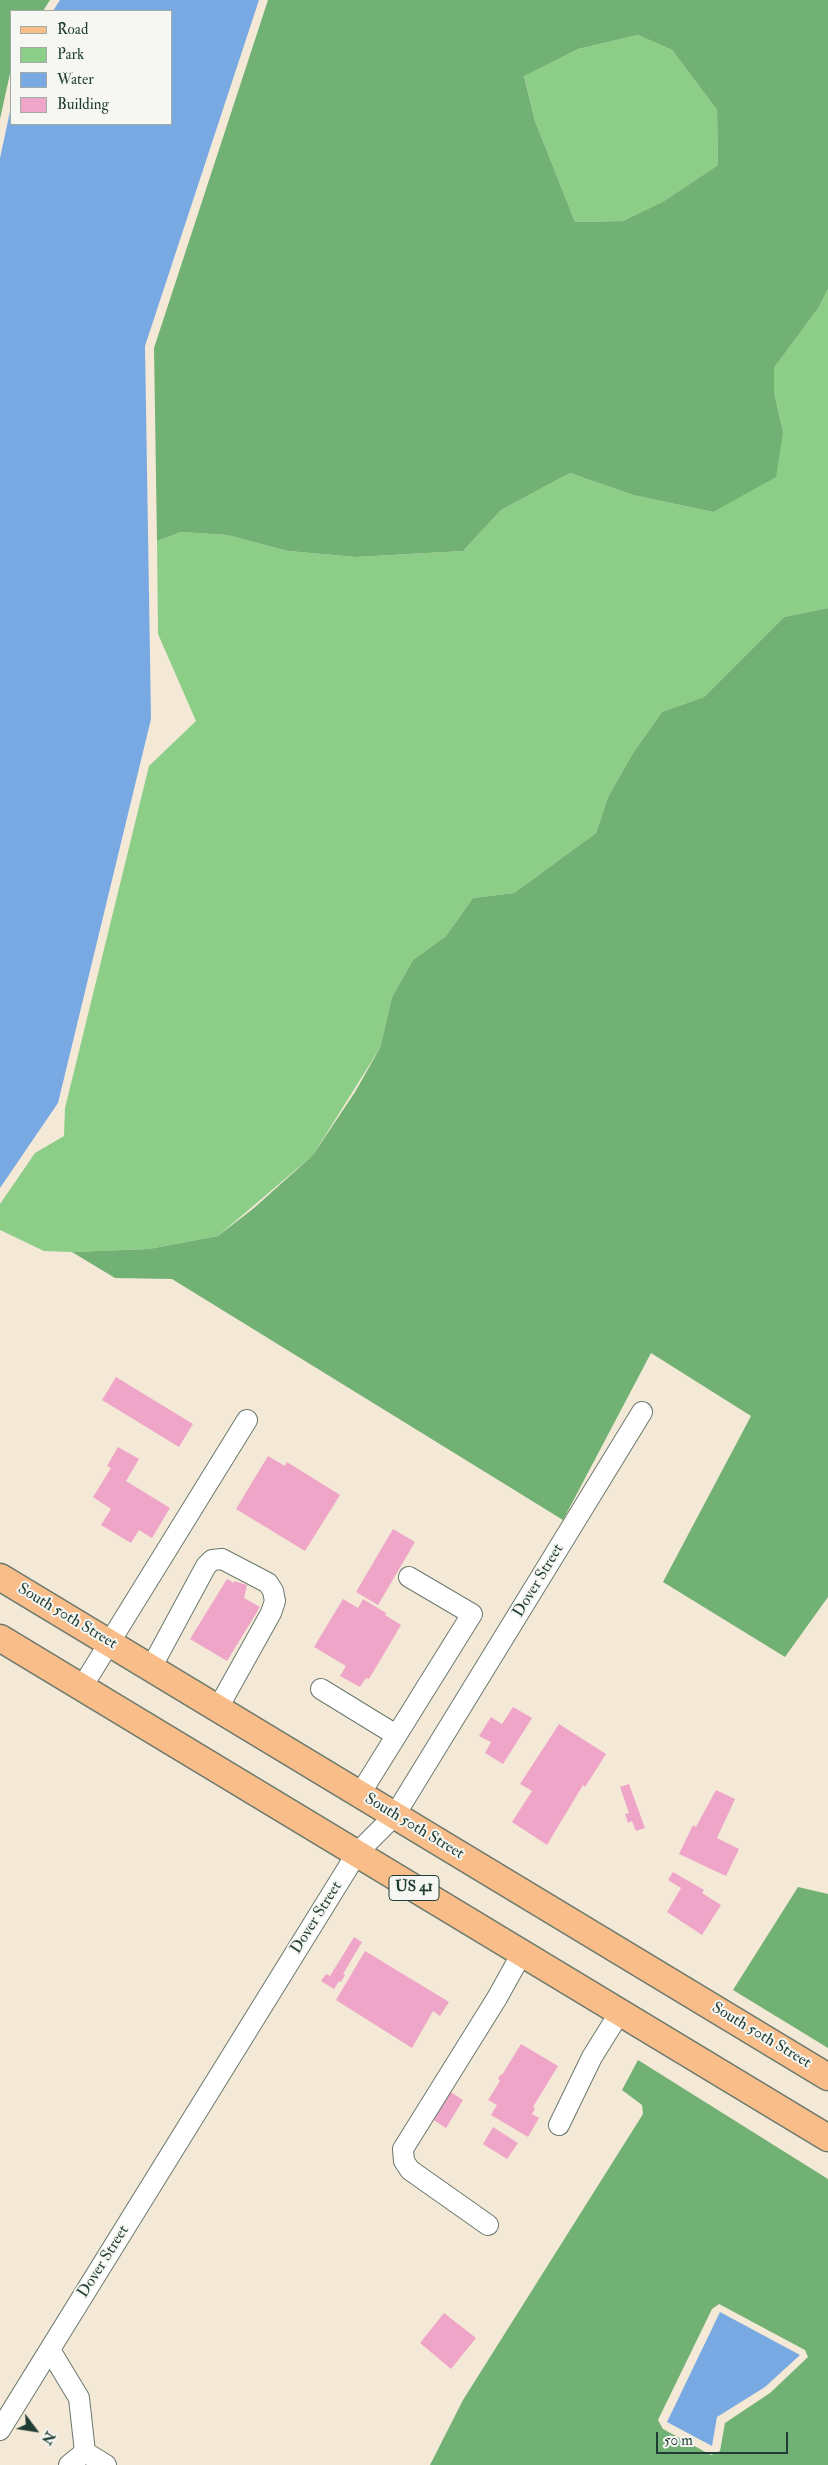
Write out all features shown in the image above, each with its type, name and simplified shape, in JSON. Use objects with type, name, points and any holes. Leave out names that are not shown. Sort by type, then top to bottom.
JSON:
[{"type":"main road","name":"South 50th Street","points":[[0,1576],[828,2077]]},
{"type":"main road","name":"US 41","points":[[0,1638],[828,2138]]},
{"type":"street","name":"Dover Street","points":[[0,2430],[357,1853],[395,1815],[642,1412]]},
{"type":"street","points":[[82,1687],[247,1420]]},
{"type":"street","points":[[152,1668],[206,1566],[212,1560],[222,1559],[268,1583],[273,1591],[275,1601],[271,1613],[218,1708]]},
{"type":"street","points":[[360,1794],[472,1614],[409,1577]]},
{"type":"street","points":[[321,1689],[396,1734]]},
{"type":"street","points":[[488,2225],[410,2170],[404,2161],[403,2149],[497,1998],[522,1953]]},
{"type":"street","points":[[558,2125],[592,2057],[620,2012]]},
{"type":"street","points":[[50,2350],[79,2398],[85,2452]]},
{"type":"street","points":[[69,2465],[85,2452]]},
{"type":"street","points":[[85,2452],[106,2465]]},
{"type":"green space","points":[[0,0],[50,0],[44,10],[10,10],[10,74],[0,119]]},
{"type":"green space","points":[[268,0],[828,0],[828,289],[819,307],[774,368],[774,392],[783,432],[776,477],[713,512],[633,495],[570,473],[501,510],[463,551],[356,557],[288,551],[227,535],[181,532],[157,541],[154,348]],"holes":[[[638,35],[672,50],[717,110],[718,165],[664,201],[623,221],[575,222],[535,121],[524,76],[578,49]]]},
{"type":"green space","points":[[638,35],[672,50],[717,110],[718,165],[664,201],[623,221],[575,222],[535,121],[524,75],[578,49]]},
{"type":"green space","points":[[828,289],[828,608],[784,617],[704,697],[662,712],[633,753],[608,797],[596,833],[514,893],[473,898],[446,936],[413,960],[392,997],[380,1048],[313,1155],[218,1236],[149,1249],[72,1252],[44,1251],[0,1230],[0,1204],[35,1153],[64,1136],[65,1108],[149,766],[196,721],[158,634],[157,541],[181,532],[227,535],[288,551],[356,557],[463,551],[501,510],[570,473],[633,495],[713,512],[783,432],[774,392],[774,368],[819,307]]},
{"type":"green space","points":[[828,608],[828,1597],[785,1657],[663,1582],[751,1416],[651,1353],[563,1520],[172,1279],[115,1278],[72,1252],[149,1249],[218,1236],[254,1208],[313,1155],[355,1092],[380,1048],[392,997],[413,960],[446,936],[473,898],[514,893],[596,833],[608,797],[633,753],[662,712],[704,697],[784,617]]},
{"type":"green space","points":[[798,1887],[828,1894],[828,2048],[733,1990]]},
{"type":"green space","points":[[638,2060],[828,2179],[828,2465],[430,2465],[463,2400],[643,2114],[642,2105],[622,2090]],"holes":[[[719,2304],[805,2350],[808,2357],[770,2393],[725,2423],[720,2451],[711,2455],[663,2429],[658,2420],[712,2309]]]},
{"type":"water","points":[[60,0],[259,0],[145,346],[151,719],[58,1103],[0,1188],[0,158],[10,112],[10,125],[172,125],[172,10],[54,10]]},
{"type":"water","points":[[720,2312],[800,2355],[765,2387],[717,2417],[712,2446],[667,2422]]},
{"type":"building","points":[[116,1377],[193,1424],[179,1447],[102,1400]]},
{"type":"building","points":[[118,1447],[139,1459],[126,1481],[170,1508],[152,1538],[139,1530],[131,1543],[101,1525],[111,1509],[93,1497],[111,1468],[107,1466]]},
{"type":"building","points":[[268,1456],[285,1466],[287,1462],[340,1495],[305,1551],[236,1509]]},
{"type":"building","points":[[393,1529],[415,1542],[378,1605],[356,1592]]},
{"type":"building","points":[[227,1579],[234,1583],[234,1581],[247,1585],[244,1598],[260,1607],[227,1661],[190,1639]]},
{"type":"building","points":[[343,1599],[358,1608],[363,1599],[401,1625],[369,1679],[366,1678],[360,1687],[340,1676],[346,1666],[314,1647]]},
{"type":"building","points":[[513,1707],[532,1718],[503,1764],[485,1753],[491,1742],[479,1736],[491,1717],[502,1724]]},
{"type":"building","points":[[559,1724],[606,1754],[585,1787],[583,1785],[547,1845],[512,1822],[532,1791],[520,1784]]},
{"type":"building","points":[[629,1784],[645,1828],[636,1831],[632,1821],[628,1823],[625,1814],[629,1813],[620,1787]]},
{"type":"building","points":[[716,1790],[735,1799],[717,1838],[739,1849],[726,1876],[679,1854],[693,1825],[696,1827]]},
{"type":"building","points":[[673,1872],[704,1890],[702,1893],[721,1905],[702,1935],[667,1912],[681,1888],[668,1880]]},
{"type":"building","points":[[354,1937],[362,1942],[343,1974],[345,1975],[341,1982],[339,1981],[334,1989],[321,1981],[326,1974],[330,1976]]},
{"type":"building","points":[[365,1951],[449,2002],[440,2016],[433,2011],[412,2048],[336,2000]]},
{"type":"building","points":[[521,2044],[558,2066],[533,2107],[535,2108],[532,2114],[539,2118],[528,2137],[491,2115],[497,2105],[488,2100],[500,2081],[498,2079]]},
{"type":"building","points":[[446,2089],[463,2100],[446,2128],[429,2117]]},
{"type":"building","points":[[493,2127],[518,2143],[507,2159],[483,2144]]},
{"type":"building","points":[[444,2313],[476,2338],[451,2369],[420,2343]]}]
